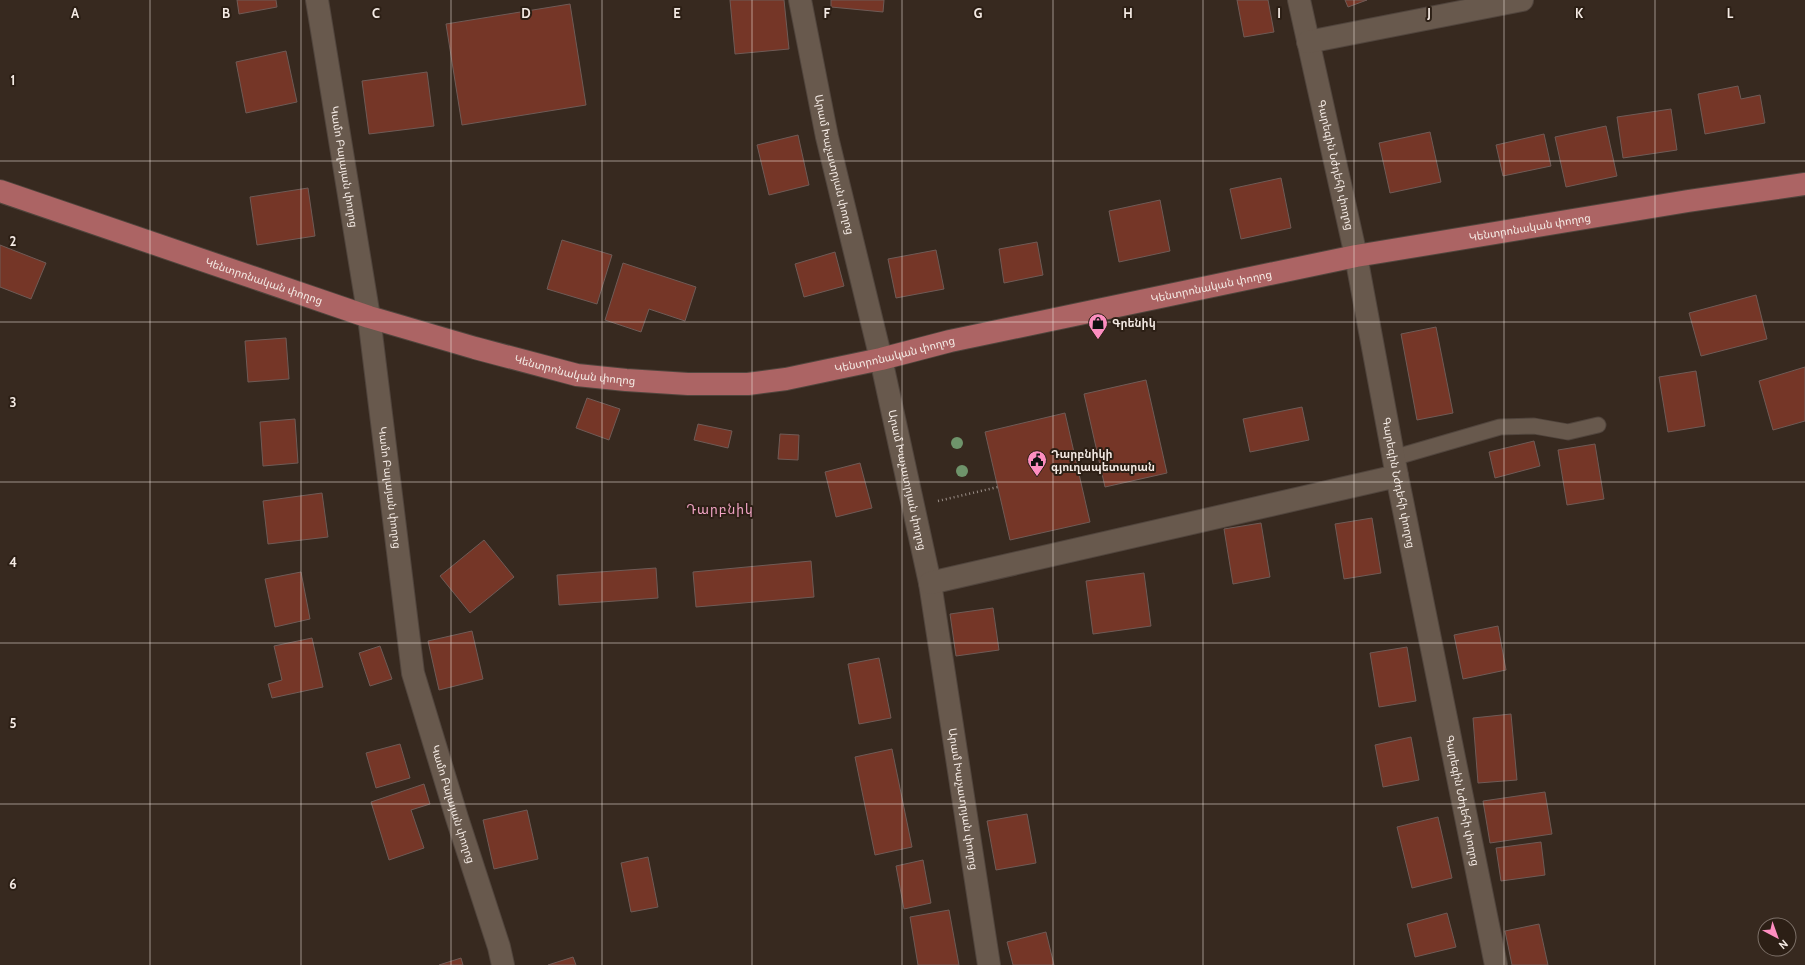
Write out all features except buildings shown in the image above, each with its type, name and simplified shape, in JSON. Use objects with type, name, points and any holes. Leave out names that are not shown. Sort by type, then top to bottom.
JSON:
[{"type":"main road","name":"Կենտրոնական փողոց","points":[[0,191],[369,317],[475,348],[577,375],[688,384],[748,384],[786,379],[881,359],[950,341],[1356,256],[1681,202],[1805,184]]},
{"type":"street","name":"Կամո Բալայան փողոց","points":[[317,0],[369,317],[413,673],[456,818],[499,947],[503,965]]},
{"type":"street","name":"Արամ Խաչատրյան փողոց","points":[[800,0],[826,137],[881,359],[930,583],[989,965]]},
{"type":"street","name":"Գարեգին Նժդեհի փողոց","points":[[1299,0],[1356,256],[1395,467],[1496,965]]},
{"type":"street","points":[[1308,42],[1522,0]]},
{"type":"street","points":[[930,583],[1395,467]]},
{"type":"lane","points":[[1395,467],[1500,427],[1534,426],[1568,432],[1598,425]]},
{"type":"path","points":[[913,507],[998,487]]},
{"type":"place","name":"Գրենիկ","points":[[1098,340]]},
{"type":"place","name":"Դարբնիկի գյուղապետարան","points":[[1037,477]]},
{"type":"district","name":"Դարբնիկ","points":[[720,509]]}]
